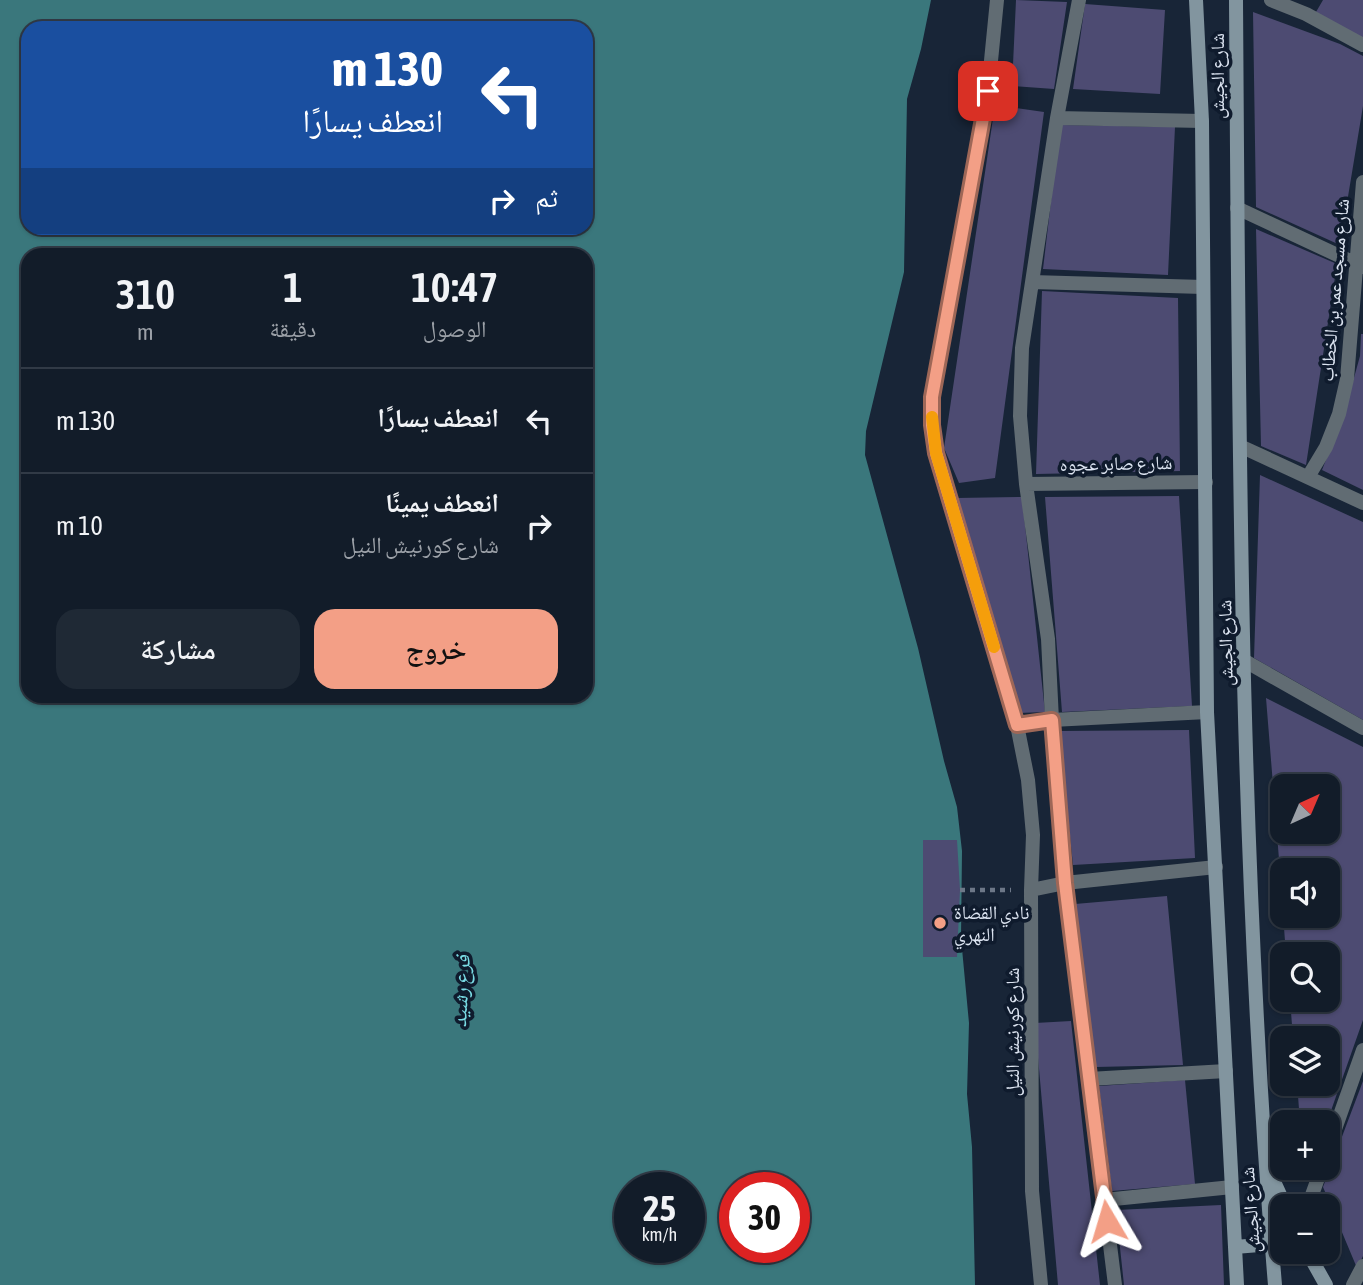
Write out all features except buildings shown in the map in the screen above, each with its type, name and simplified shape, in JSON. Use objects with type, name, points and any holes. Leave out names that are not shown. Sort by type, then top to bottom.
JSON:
[{"type":"main road","name":"شارع الجيش","points":[[1196,0],[1202,121],[1207,712],[1237,1285]]},
{"type":"main road","name":"شارع الجيش","points":[[1236,0],[1240,446],[1250,907],[1270,1213]]},
{"type":"main road","points":[[1267,1167],[1279,1194]]},
{"type":"main road","points":[[1235,1247],[1270,1244]]},
{"type":"main road","name":"شارع الجيش","points":[[1273,1264],[1275,1285]]},
{"type":"main road","points":[[1314,1264],[1326,1285]]},
{"type":"street","name":"شارع كورنيش النيل","points":[[997,0],[988,91],[932,397],[932,425],[936,453],[1017,725],[1028,779],[1033,835],[1032,1191],[1041,1285]]},
{"type":"street","points":[[1079,0],[1057,118],[1022,348],[1020,416],[1026,484],[1048,639],[1065,883],[1115,1285]]},
{"type":"street","points":[[1271,0],[1306,13],[1363,45]]},
{"type":"street","points":[[1306,13],[1315,0]]},
{"type":"street","points":[[1057,118],[1202,121]]},
{"type":"street","name":"شارع مسجد عمر بن الخطاب","points":[[1308,477],[1326,447],[1339,414],[1347,379],[1359,265],[1363,181]]},
{"type":"street","points":[[1237,208],[1359,265]]},
{"type":"street","points":[[1032,282],[1203,287]]},
{"type":"street","points":[[1240,446],[1363,503]]},
{"type":"street","name":"شارع صابر عجوه","points":[[1026,484],[1206,482]]},
{"type":"street","points":[[1245,661],[1363,728]]},
{"type":"street","points":[[1017,725],[1052,720],[1207,712]]},
{"type":"street","points":[[1031,890],[1065,883],[1216,867]]},
{"type":"street","points":[[1340,1115],[1363,1050]]},
{"type":"street","points":[[1089,1079],[1226,1071]]},
{"type":"street","points":[[1104,1200],[1232,1187]]},
{"type":"street","points":[[1353,1285],[1363,1266]]},
{"type":"path","points":[[960,890],[1031,890]]},
{"type":"water","name":"فرع رشيد","points":[[0,0],[931,0],[907,99],[904,272],[866,431],[865,455],[918,648],[957,807],[962,851],[961,938],[969,1023],[967,1094],[972,1147],[975,1285],[0,1285]]},
{"type":"slow traffic","points":[[932,417],[936,453],[994,647]]},
{"type":"place","name":"نادي القضاة النهري","points":[[940,923]]},
{"type":"route","points":[[988,91],[932,397],[932,425],[936,453],[1017,725],[1052,720],[1065,883],[1107,1221]]}]
